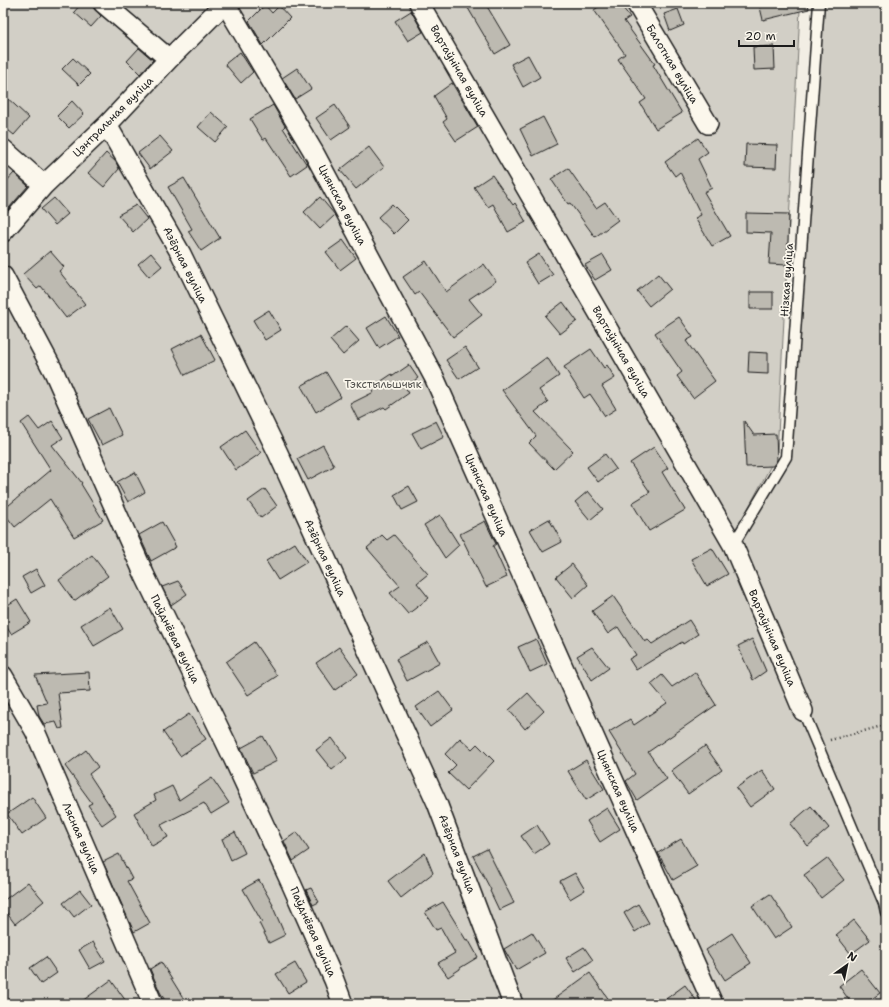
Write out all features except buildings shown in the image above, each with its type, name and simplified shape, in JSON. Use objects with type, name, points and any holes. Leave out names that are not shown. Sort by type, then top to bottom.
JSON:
[{"type":"street","points":[[103,3],[169,59]]},
{"type":"street","name":"Цэнтральная вуліца","points":[[3,232],[44,185],[107,125],[169,59],[225,3]]},
{"type":"street","name":"Цнянская вуліца","points":[[225,3],[313,151],[434,377],[713,1004]]},
{"type":"street","name":"Вартаўнічая вуліца","points":[[419,3],[733,545],[803,711]]},
{"type":"street","name":"Балотная вуліца","points":[[636,3],[708,124]]},
{"type":"street","name":"Азёрная вуліца","points":[[107,125],[182,254],[278,453],[437,803],[513,1004]]},
{"type":"street","points":[[3,149],[44,185]]},
{"type":"street","name":"Паўднёвая вуліца","points":[[3,276],[54,372],[145,576],[229,749],[288,876],[334,980],[343,1004]]},
{"type":"street","name":"Лясная вуліца","points":[[3,676],[35,731],[153,1004]]},
{"type":"lane","name":"Нізкая вуліца","points":[[733,545],[786,457],[819,3]]},
{"type":"lane","points":[[803,711],[884,903],[886,912]]},
{"type":"path","points":[[816,743],[886,725]]},
{"type":"green space","name":"Тэкстыльшчык","points":[[3,3],[800,3],[777,454],[727,548],[733,545],[786,457],[819,3],[886,3],[886,1004],[3,1004]]}]
